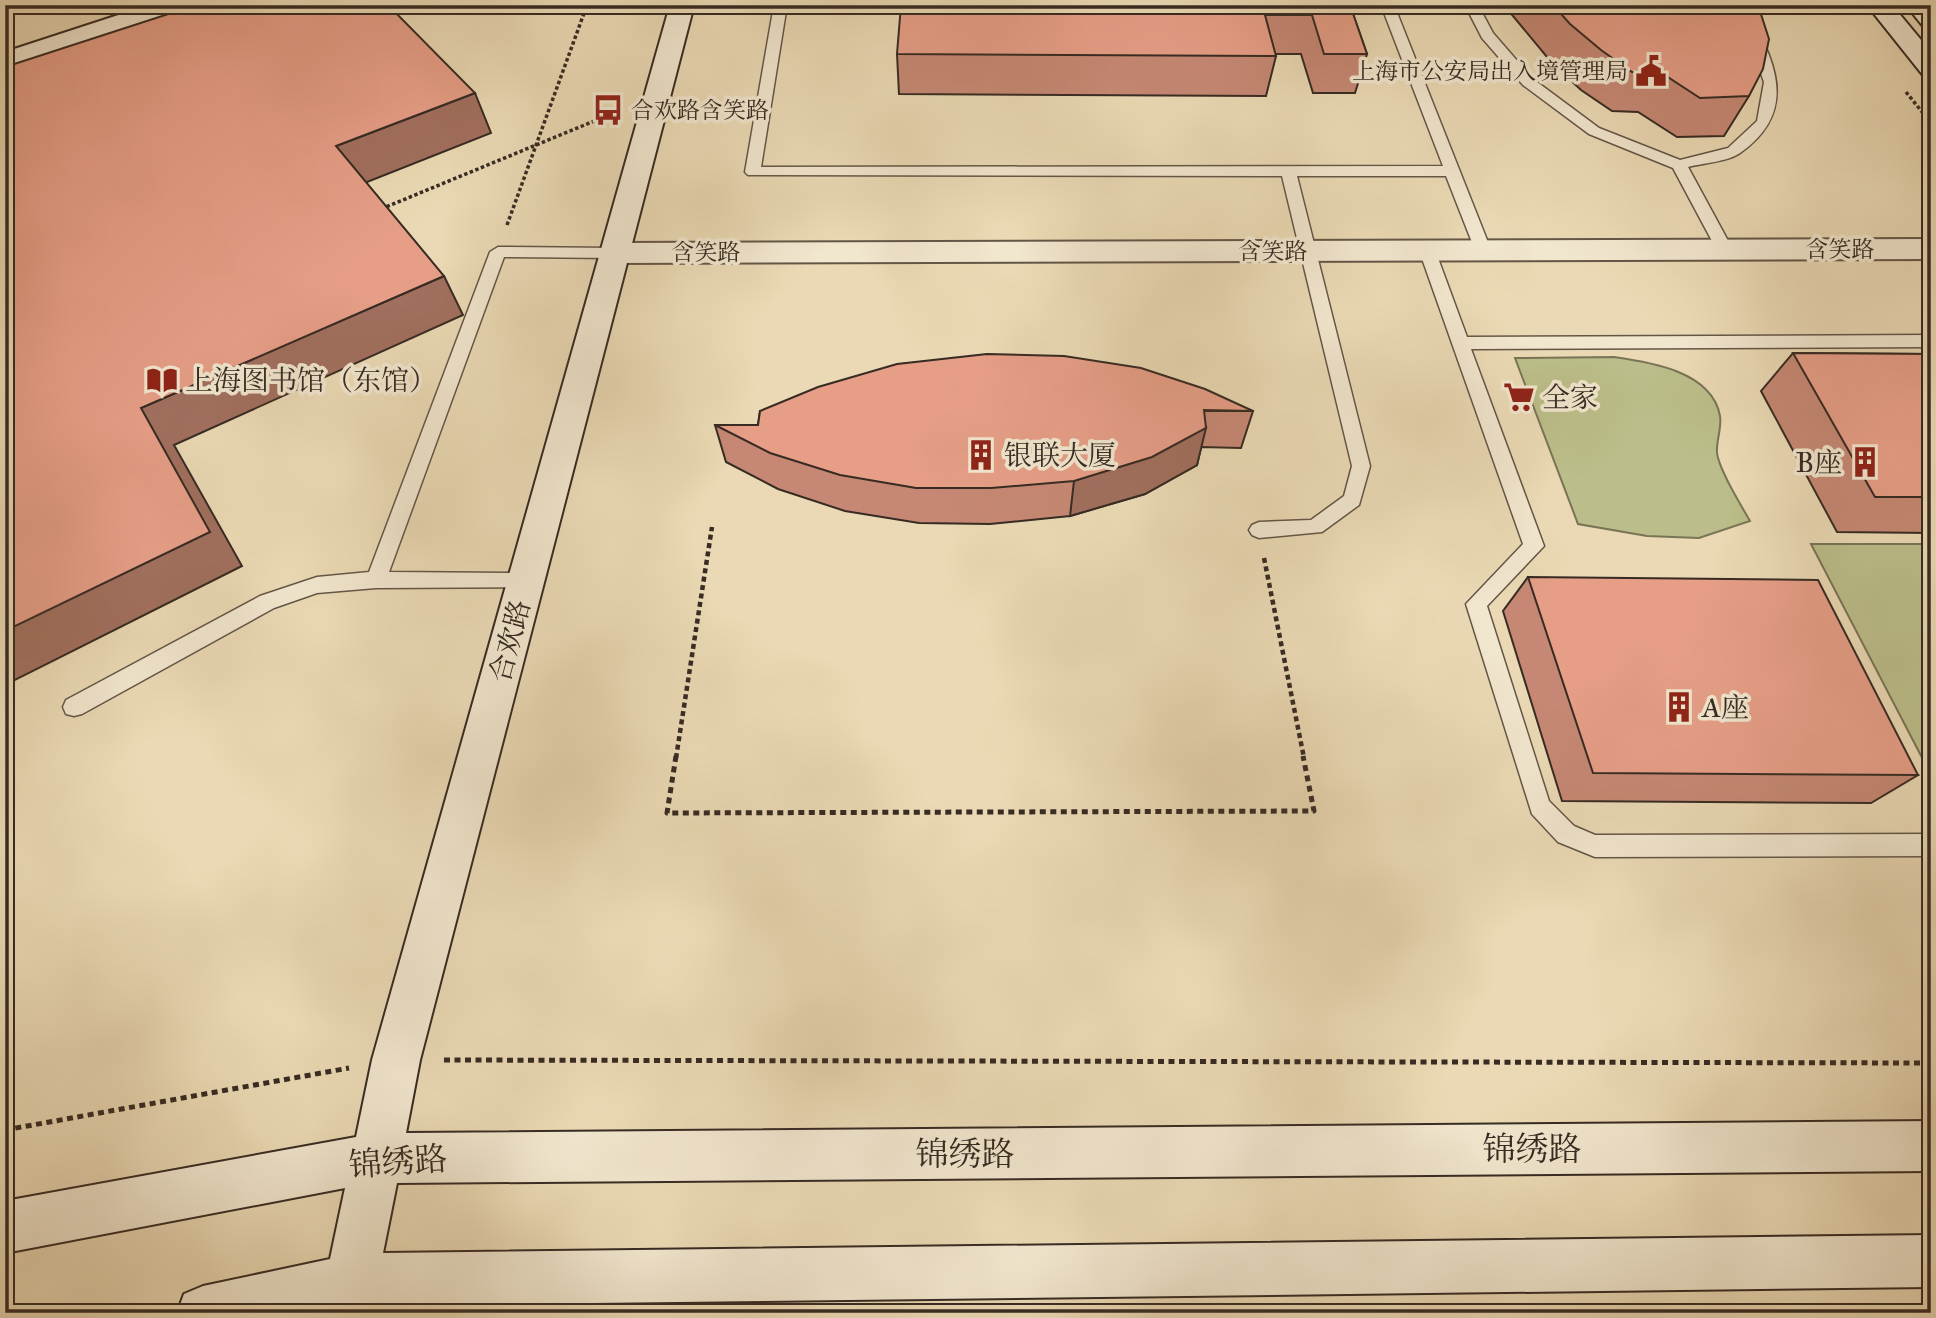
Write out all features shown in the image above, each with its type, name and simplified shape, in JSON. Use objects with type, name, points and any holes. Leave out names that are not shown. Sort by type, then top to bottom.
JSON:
[{"type":"street","points":[[5,44],[129,5]]},
{"type":"street","points":[[5,60],[174,5]]},
{"type":"street","name":"合欢路","points":[[352,1280],[396,1060],[682,5]]},
{"type":"street","points":[[1879,5],[1931,69]]},
{"type":"street","points":[[1918,5],[1931,20]]},
{"type":"street","name":"含笑路","points":[[615,253],[1931,249]]},
{"type":"street","name":"锦绣路","points":[[5,1227],[375,1158],[1931,1146]]},
{"type":"street","points":[[203,1313],[352,1280],[1931,1261]]},
{"type":"lane","points":[[781,5],[753,172],[1452,172]]},
{"type":"lane","points":[[1387,5],[1483,250]]},
{"type":"lane","points":[[1471,5],[1487,35],[1528,82],[1594,131],[1679,165],[1733,151],[1764,122],[1771,82],[1755,37],[1737,5]]},
{"type":"lane","points":[[1679,165],[1725,250]]},
{"type":"lane","points":[[1259,530],[1315,527],[1352,500],[1361,466],[1288,172]]},
{"type":"lane","points":[[1427,250],[1534,546],[1476,604],[1540,807],[1566,834],[1595,846],[1931,845]]},
{"type":"lane","points":[[376,580],[498,253],[615,253]]},
{"type":"lane","points":[[1461,343],[1931,341]]},
{"type":"lane","points":[[74,707],[267,602],[317,585],[376,580],[526,581]]},
{"type":"path","points":[[498,253],[587,5]]},
{"type":"path","points":[[377,210],[658,93]]},
{"type":"path","points":[[712,527],[667,813],[1314,811],[1259,530]]},
{"type":"path","points":[[5,1130],[396,1060],[1931,1063]]},
{"type":"green space","points":[[1614,357],[1661,366],[1692,379],[1705,388],[1715,401],[1720,416],[1717,453],[1722,469],[1750,521],[1699,538],[1647,536],[1578,524],[1515,358]]},
{"type":"green space","points":[[1811,544],[1931,544],[1931,775]]},
{"type":"building","name":"上海图书馆（东馆）","points":[[196,5],[388,5],[475,93],[336,146],[444,276],[141,408],[210,532],[5,631],[5,67]]},
{"type":"building","points":[[901,5],[1350,5],[1367,54],[1324,54],[1312,15],[1265,15],[1276,56],[897,54]]},
{"type":"building","points":[[1553,5],[1758,5],[1769,39],[1763,69],[1749,96],[1700,98],[1660,72],[1632,72],[1570,24]]},
{"type":"building","points":[[1793,353],[1931,354],[1931,497],[1875,497]]},
{"type":"building","name":"银联大厦","points":[[987,354],[1064,356],[1141,368],[1205,389],[1253,411],[1204,410],[1206,428],[1152,457],[1074,481],[991,488],[916,488],[840,475],[770,453],[715,425],[758,425],[760,411],[818,387],[897,364]]},
{"type":"building","name":"A座","points":[[1528,577],[1818,580],[1918,775],[1593,773]]},
{"type":"place","name":"上海市公安局出入境管理局","points":[[1651,71]]},
{"type":"place","name":"合欢路含笑路","points":[[608,110]]},
{"type":"place","name":"上海图书馆（东馆）","points":[[162,380]]},
{"type":"place","name":"全家","points":[[1519,397]]},
{"type":"place","name":"银联大厦","points":[[981,455]]},
{"type":"place","name":"B座","points":[[1865,462]]},
{"type":"place","name":"A座","points":[[1679,707]]}]
